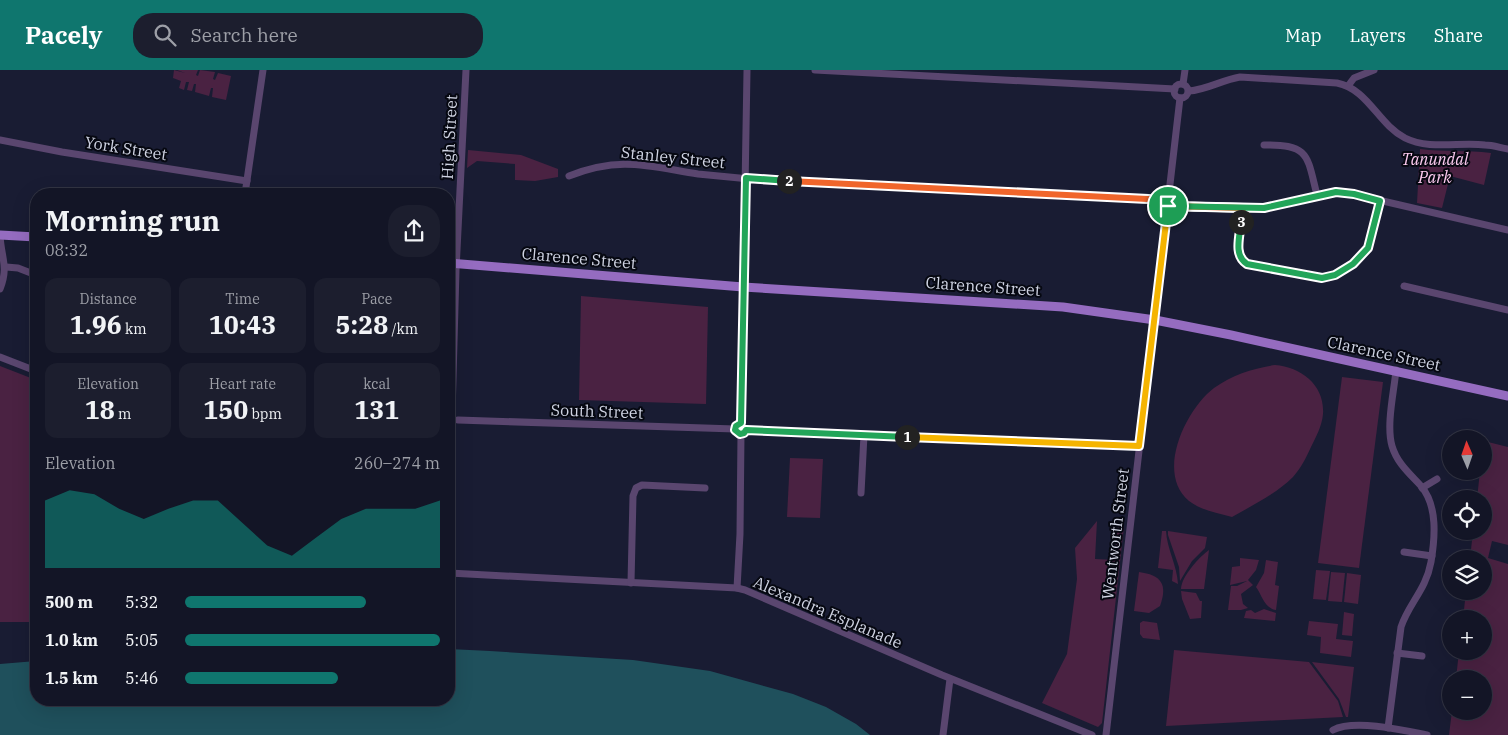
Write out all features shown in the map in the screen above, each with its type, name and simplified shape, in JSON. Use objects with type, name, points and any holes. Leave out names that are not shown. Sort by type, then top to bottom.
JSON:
[{"type":"main road","points":[[0,236],[30,237]]},
{"type":"main road","name":"Clarence Street","points":[[455,263],[743,287],[1036,304],[1089,310],[1155,320],[1396,370],[1508,396]]},
{"type":"street","points":[[246,188],[263,70]]},
{"type":"street","name":"High Street","points":[[455,233],[466,70]]},
{"type":"street","points":[[738,588],[747,70]]},
{"type":"street","points":[[814,70],[1175,89]]},
{"type":"street","points":[[1183,84],[1185,70]]},
{"type":"street","points":[[1348,86],[1354,78],[1374,70]]},
{"type":"street","points":[[1189,91],[1199,90],[1240,77],[1330,82],[1348,86],[1357,92],[1398,134],[1414,142],[1443,145],[1485,145],[1508,149]]},
{"type":"street","points":[[1183,84],[1178,84],[1175,89],[1176,95],[1180,98],[1186,96],[1189,91]]},
{"type":"street","points":[[1183,84],[1189,91]]},
{"type":"street","name":"Wentworth Street","points":[[1106,735],[1180,98]]},
{"type":"street","name":"York Street","points":[[0,140],[62,152],[247,181]]},
{"type":"street","points":[[1264,145],[1288,146],[1299,149],[1308,160],[1317,195]]},
{"type":"street","name":"Stanley Street","points":[[569,176],[600,166],[628,163],[698,174],[746,178],[1243,208],[1272,207],[1317,195],[1344,192],[1508,230]]},
{"type":"street","points":[[1243,208],[1238,253],[1243,261],[1247,264],[1322,278],[1344,271],[1362,257],[1368,248],[1380,201]]},
{"type":"street","points":[[0,236],[1,252],[6,267],[0,289]]},
{"type":"street","points":[[6,267],[18,268],[30,273]]},
{"type":"street","points":[[1404,286],[1508,310]]},
{"type":"street","points":[[0,357],[30,370]]},
{"type":"street","points":[[1388,728],[1400,628],[1423,587],[1432,556],[1434,518],[1428,497],[1400,464],[1391,444],[1390,425],[1396,370]]},
{"type":"street","name":"South Street","points":[[455,416],[864,436],[1139,446]]},
{"type":"street","points":[[861,493],[864,436]]},
{"type":"street","points":[[1422,488],[1437,479]]},
{"type":"street","points":[[631,583],[633,496],[636,488],[642,485],[705,488]]},
{"type":"street","points":[[1404,552],[1432,556]]},
{"type":"street","name":"Alexandra Esplanade","points":[[455,573],[738,588],[950,679],[1092,735]]},
{"type":"street","points":[[1397,653],[1422,656]]},
{"type":"street","points":[[943,735],[950,679]]},
{"type":"street","points":[[1332,730],[1348,725],[1388,728],[1427,735]]},
{"type":"green space","points":[[174,70],[185,73],[177,70],[198,70],[196,75],[198,76],[200,70],[215,72],[213,79],[215,80],[218,73],[231,76],[226,100],[212,97],[213,88],[211,88],[209,96],[195,92],[196,84],[194,84],[192,91],[187,90],[189,82],[186,82],[184,90],[179,88],[181,81],[173,78]]},
{"type":"green space","name":"Tanundal Park","points":[[1420,149],[1491,153],[1484,185],[1450,176],[1442,208],[1417,203]]},
{"type":"green space","points":[[468,150],[521,155],[558,169],[558,177],[535,181],[515,180],[515,164],[477,161],[467,168]]},
{"type":"green space","points":[[581,296],[708,307],[706,404],[579,400]]},
{"type":"green space","points":[[1275,365],[1303,374],[1316,387],[1323,404],[1323,414],[1317,435],[1303,463],[1293,477],[1279,489],[1232,517],[1199,507],[1189,501],[1179,489],[1175,474],[1178,442],[1185,426],[1203,398],[1214,388],[1228,379],[1251,370]]},
{"type":"green space","points":[[0,366],[30,378],[30,622],[0,622]]},
{"type":"green space","points":[[1342,377],[1383,382],[1359,568],[1318,563]]},
{"type":"green space","points":[[1492,443],[1508,447],[1508,545],[1492,541],[1490,550],[1471,550],[1472,540],[1492,540],[1492,490],[1478,490],[1479,480],[1492,480]]},
{"type":"green space","points":[[790,458],[823,459],[820,518],[787,517]]},
{"type":"green space","points":[[1097,521],[1095,559],[1114,560],[1118,526],[1124,526],[1102,723],[1098,727],[1042,703],[1067,654],[1077,579],[1075,548]]},
{"type":"green space","points":[[1162,531],[1166,531],[1178,584],[1172,581],[1173,570],[1158,568]]},
{"type":"green space","points":[[1168,531],[1207,537],[1205,548],[1192,561],[1180,581],[1179,567]]},
{"type":"green space","points":[[1209,550],[1204,589],[1181,589],[1187,573],[1200,557]]},
{"type":"green space","points":[[1240,558],[1259,560],[1256,570],[1248,580],[1253,585],[1241,594],[1243,604],[1248,608],[1228,610],[1231,586],[1237,586],[1247,581],[1230,585],[1232,567],[1240,566]]},
{"type":"green space","points":[[1492,559],[1508,564],[1508,735],[1449,735],[1451,720],[1492,720],[1492,670],[1457,670],[1458,660],[1492,660],[1492,610],[1464,610],[1465,600],[1492,600]]},
{"type":"green space","points":[[1266,560],[1278,562],[1275,585],[1279,586],[1276,610],[1266,604],[1256,587],[1264,573]]},
{"type":"green space","points":[[1316,570],[1330,571],[1326,600],[1313,599]]},
{"type":"green space","points":[[1139,572],[1153,575],[1163,586],[1160,606],[1149,613],[1134,611]]},
{"type":"green space","points":[[1331,572],[1345,573],[1342,602],[1328,601]]},
{"type":"green space","points":[[1347,573],[1361,575],[1358,604],[1344,602]]},
{"type":"green space","points":[[1181,591],[1196,593],[1200,601],[1202,601],[1201,618],[1190,619]]},
{"type":"green space","points":[[1264,609],[1276,613],[1275,621],[1244,618],[1246,611],[1251,610],[1255,613]]},
{"type":"green space","points":[[1344,612],[1354,614],[1352,636],[1342,635]]},
{"type":"green space","points":[[1143,621],[1157,623],[1160,640],[1143,638],[1140,634],[1140,623]]},
{"type":"green space","points":[[1309,621],[1338,624],[1336,639],[1353,641],[1351,657],[1320,653],[1321,637],[1307,635]]},
{"type":"green space","points":[[1174,650],[1309,662],[1338,701],[1343,717],[1166,726]]},
{"type":"green space","points":[[1312,662],[1354,667],[1348,717],[1346,717],[1339,699]]},
{"type":"shaded area","points":[[455,649],[633,660],[710,671],[793,694],[826,707],[856,724],[870,735],[0,735],[0,664],[30,662],[30,706],[455,706]]},
{"type":"route","points":[[1168,206],[1139,446],[746,430],[742,434],[736,432],[736,426],[741,423],[746,178],[1168,200],[1168,206],[1243,208],[1238,248],[1238,253],[1243,261],[1247,264],[1322,278],[1344,271],[1362,257],[1368,248],[1380,201],[1354,194],[1336,192],[1264,208],[1168,206]]}]
